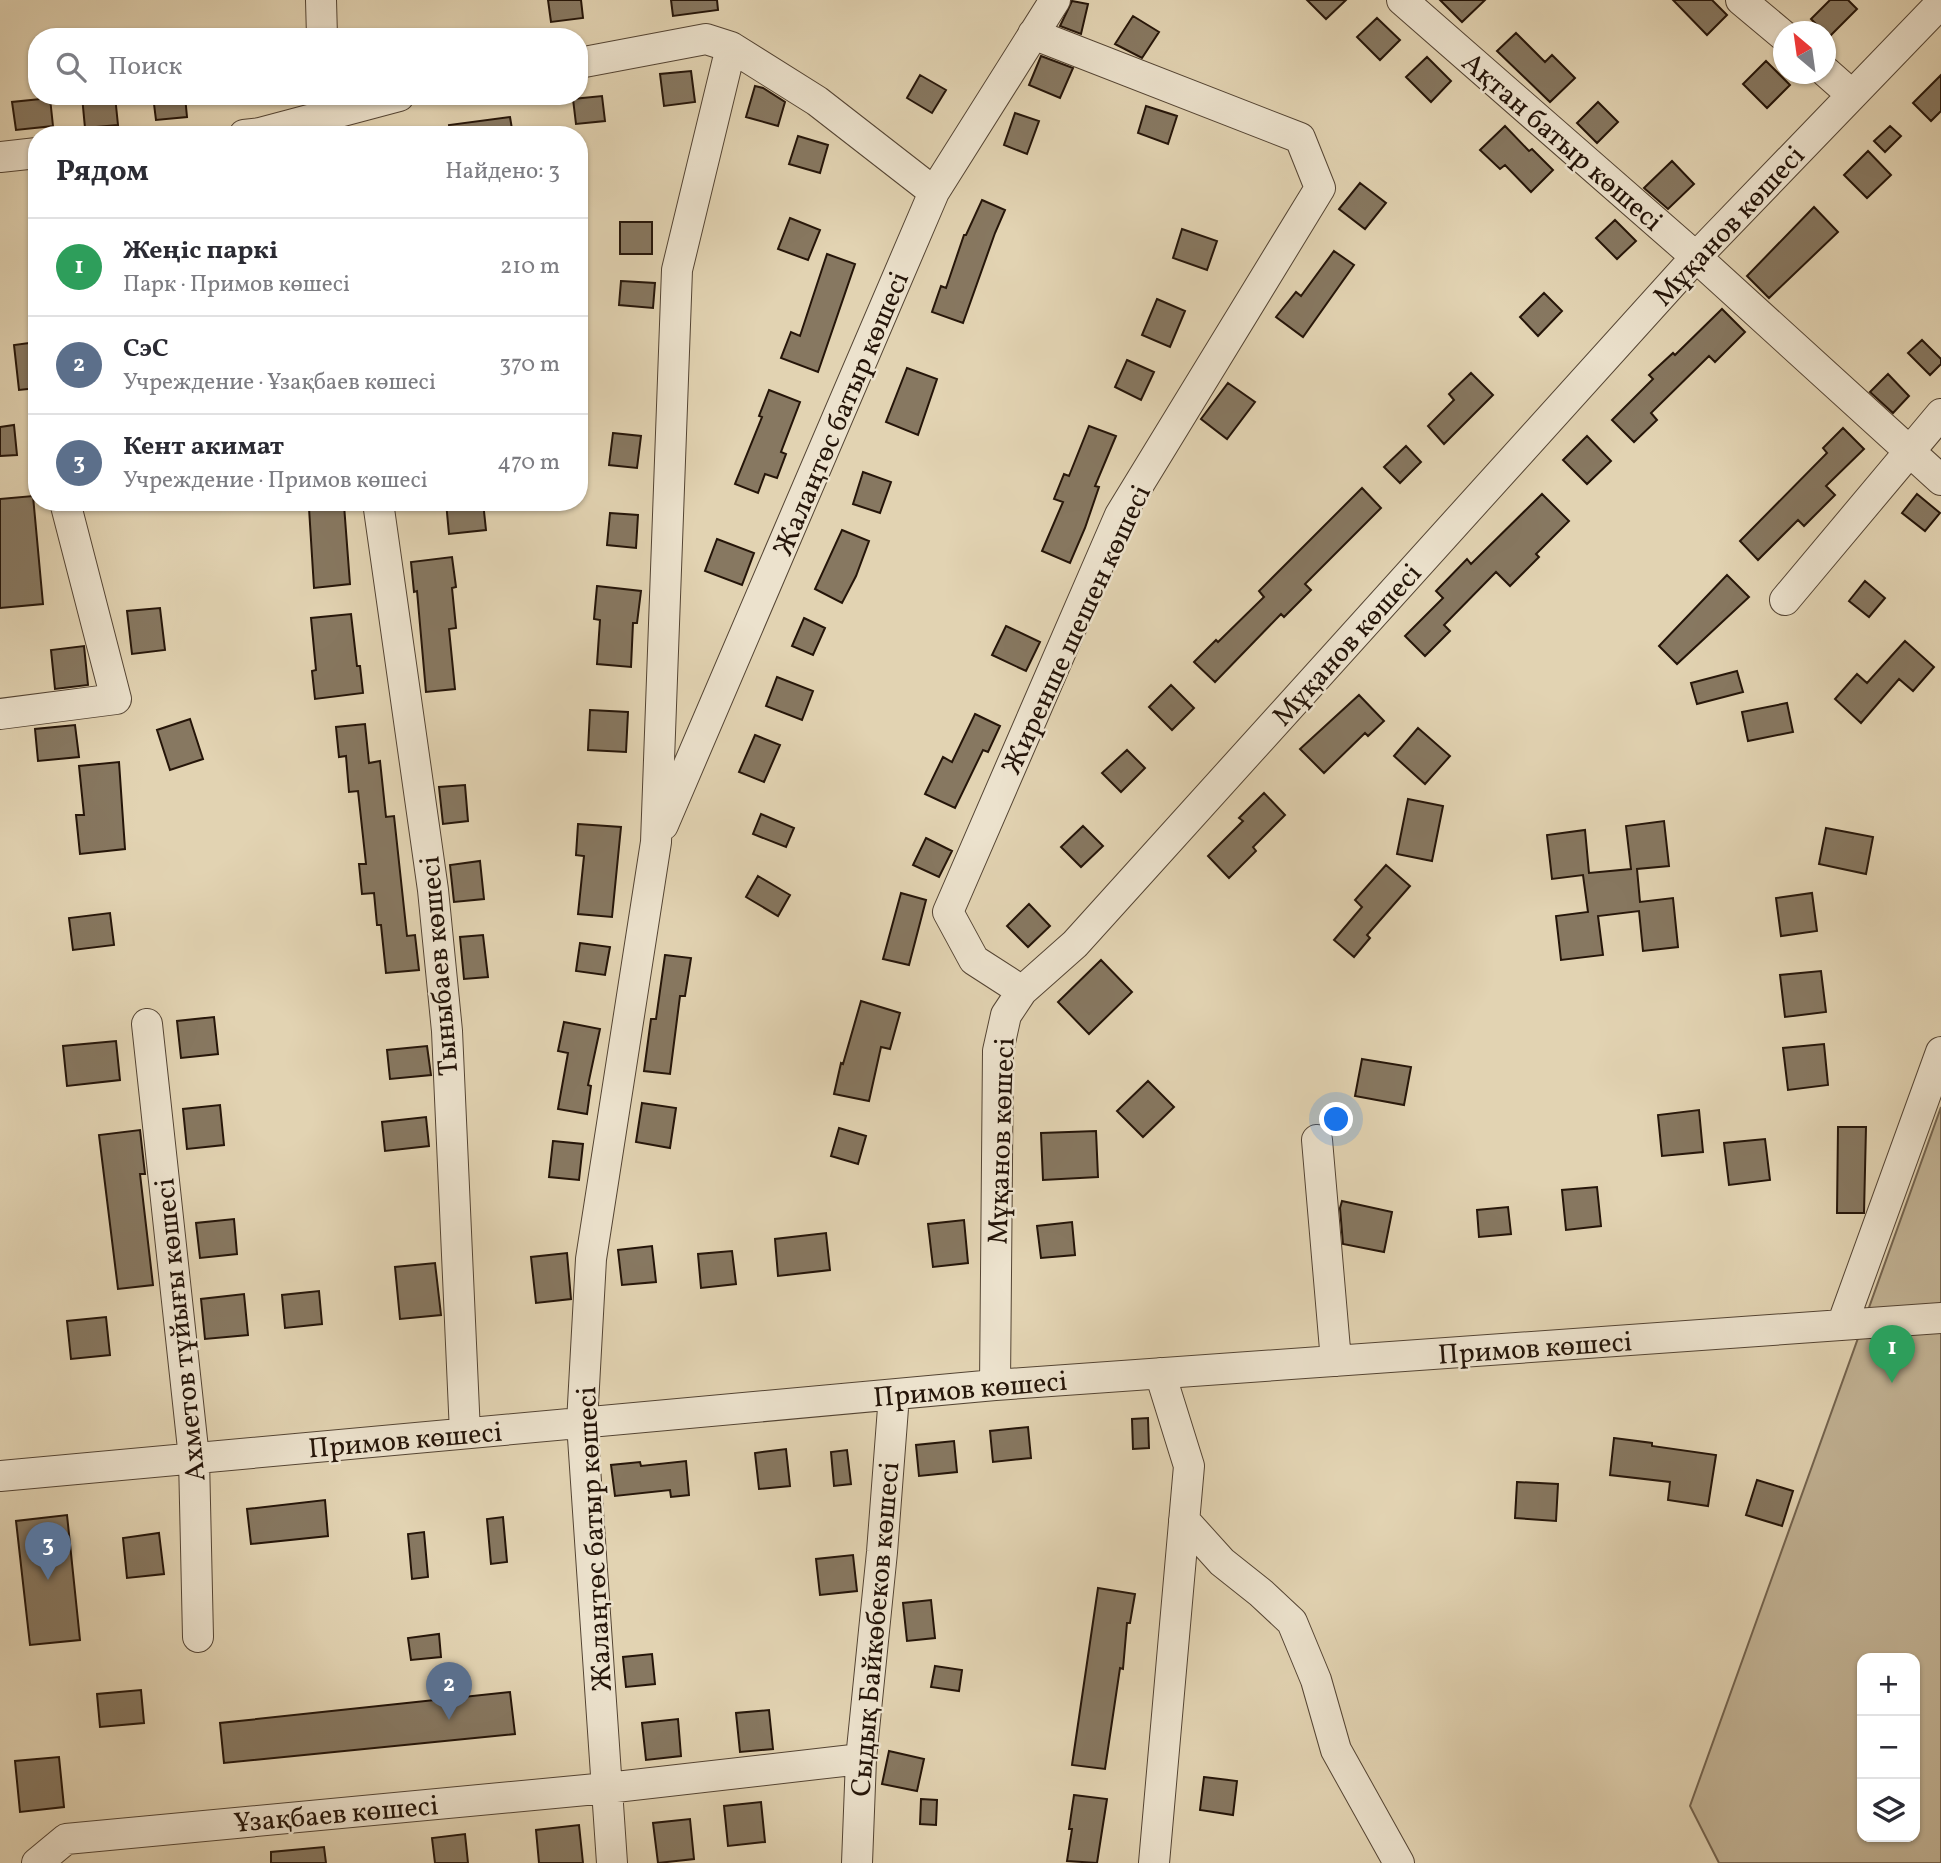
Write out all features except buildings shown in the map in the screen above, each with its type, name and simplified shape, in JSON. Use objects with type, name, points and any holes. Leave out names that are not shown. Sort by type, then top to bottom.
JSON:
[{"type":"street","points":[[321,0],[322,28]]},
{"type":"street","name":"Жалаңтөс батыр көшесі","points":[[656,842],[934,192],[1055,0]]},
{"type":"street","name":"Ақтан батыр көшесі","points":[[1402,0],[1696,257],[1941,480]]},
{"type":"street","points":[[1741,0],[1773,27]]},
{"type":"street","name":"Мұқанов көшесі","points":[[995,1385],[998,1051],[1006,1016],[1022,991],[1075,944],[1696,257],[1941,3]]},
{"type":"street","name":"Жиренше шешен көшесі","points":[[1022,991],[974,960],[948,912],[1120,515],[1320,188],[1300,138],[1033,34]]},
{"type":"street","points":[[588,61],[706,39],[731,47],[817,101],[934,192]]},
{"type":"street","name":"Жалаңтөс батыр көшесі","points":[[612,1863],[582,1423],[591,1259],[656,842],[677,270],[731,47]]},
{"type":"street","points":[[1836,81],[1852,95]]},
{"type":"street","points":[[285,126],[364,105]]},
{"type":"street","points":[[0,156],[28,154]]},
{"type":"street","points":[[1785,600],[1908,450],[1941,414]]},
{"type":"street","points":[[0,714],[116,699],[67,511]]},
{"type":"street","name":"Тыныбаев көшесі","points":[[379,511],[433,890],[447,1031],[465,1433]]},
{"type":"street","name":"Ахметов тұйығы көшесі","points":[[147,1024],[194,1458],[198,1637]]},
{"type":"street","points":[[1842,1325],[1941,1052]]},
{"type":"street","points":[[1317,1140],[1336,1361]]},
{"type":"street","name":"Примов көшесі","points":[[0,1476],[995,1385],[1941,1318]]},
{"type":"street","points":[[1154,1863],[1189,1466],[1160,1373]]},
{"type":"street","name":"Сыдық Байкөбеков көшесі","points":[[856,1863],[861,1759],[883,1552],[894,1395]]},
{"type":"street","points":[[1184,1520],[1222,1562],[1262,1593],[1292,1622],[1316,1680],[1336,1750],[1399,1863]]},
{"type":"street","name":"Ұзақбаев көшесі","points":[[37,1863],[66,1839],[607,1788],[861,1759]]},
{"type":"shaded area","points":[[1941,1107],[1941,1863],[1719,1863],[1690,1806]]},
{"type":"place","name":"Жеңіс паркі","points":[[1892,1383]]},
{"type":"place","name":"Кент акимат","points":[[48,1580]]},
{"type":"place","name":"СэС","points":[[449,1720]]}]
